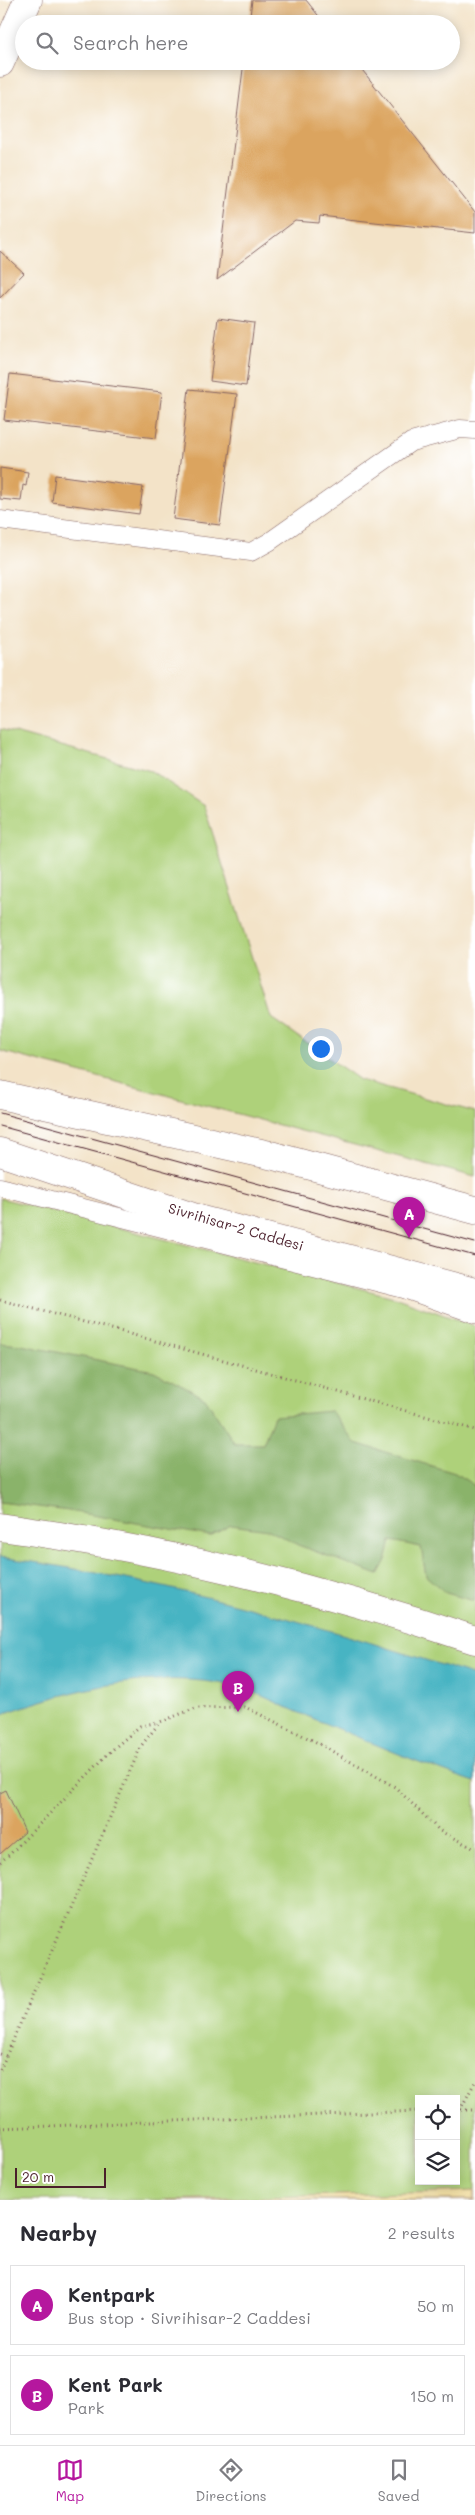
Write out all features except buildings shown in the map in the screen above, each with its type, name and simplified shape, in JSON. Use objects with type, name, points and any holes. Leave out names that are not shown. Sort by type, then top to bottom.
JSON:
[{"type":"main road","points":[[21,15],[28,0]]},
{"type":"main road","points":[[0,63],[15,29]]},
{"type":"main road","points":[[0,1095],[274,1156],[475,1210]]},
{"type":"main road","name":"Sivrihisar-2 Caddesi","points":[[0,1152],[202,1220],[475,1292]]},
{"type":"main road","points":[[0,1527],[68,1536],[234,1569],[400,1615],[475,1640]]},
{"type":"lane","points":[[0,520],[251,552],[411,442],[460,429],[475,430]]},
{"type":"lane","points":[[0,1187],[404,1289],[475,1314]]},
{"type":"path","points":[[0,1300],[119,1331],[475,1430]]},
{"type":"path","points":[[0,1862],[64,1802],[112,1750],[140,1726],[160,1722],[196,1708],[245,1707],[316,1742],[395,1788],[440,1831],[475,1850]]},
{"type":"path","points":[[0,2070],[142,1746],[160,1722]]},
{"type":"path","points":[[0,2054],[6,2056]]},
{"type":"path","points":[[460,2107],[475,2082]]},
{"type":"path","points":[[460,2110],[475,2110]]},
{"type":"path","points":[[0,2128],[415,2112]]},
{"type":"green space","points":[[0,729],[151,771],[204,806],[271,1018],[360,1080],[475,1112],[475,1177],[0,1051]]},
{"type":"green space","points":[[0,1198],[394,1297],[475,1326],[475,2200],[0,2200]]},
{"type":"green space","points":[[0,1343],[21,1345],[154,1371],[205,1398],[235,1444],[263,1444],[274,1416],[331,1411],[355,1443],[455,1473],[475,1486],[475,1601],[446,1593],[426,1576],[421,1547],[391,1541],[386,1560],[378,1575],[298,1545],[269,1530],[231,1525],[210,1536],[69,1511],[0,1502]]},
{"type":"sand","points":[[475,2191],[475,2200],[167,2200]]},
{"type":"water","points":[[0,1557],[122,1578],[181,1591],[299,1622],[475,1676],[475,1782],[388,1750],[252,1692],[235,1686],[206,1681],[146,1681],[116,1684],[86,1689],[0,1715]]},
{"type":"tram line","points":[[0,1113],[475,1243]]},
{"type":"tram line","points":[[0,1126],[475,1256]]},
{"type":"place","name":"Kentpark","points":[[409,1238]]},
{"type":"place","name":"Kent Park","points":[[238,1712]]}]
